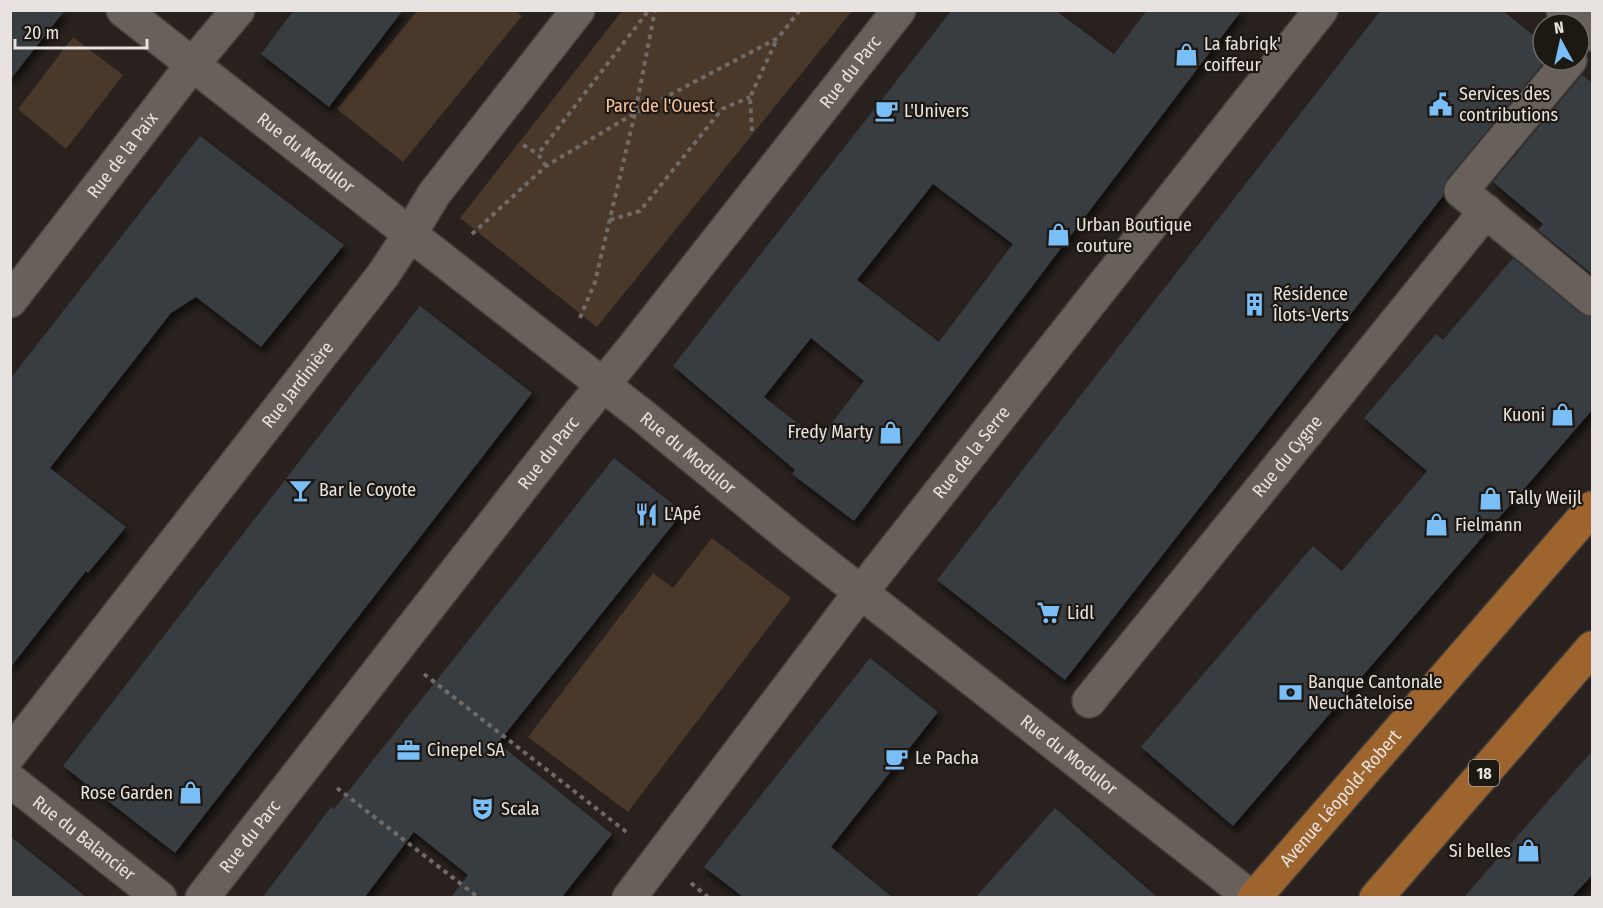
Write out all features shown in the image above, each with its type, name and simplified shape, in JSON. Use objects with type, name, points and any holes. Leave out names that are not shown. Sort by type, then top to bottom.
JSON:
[{"type":"main road","name":"Avenue Léopold-Robert","points":[[1253,897],[1593,508]]},
{"type":"main road","name":"18","points":[[1376,897],[1593,648]]},
{"type":"street","name":"Rue du Modulor","points":[[123,10],[603,386],[862,593],[1253,897]]},
{"type":"street","name":"Rue de la Paix","points":[[10,301],[192,65],[238,10]]},
{"type":"street","name":"Rue Jardinière","points":[[10,754],[382,275],[434,194],[578,10]]},
{"type":"street","name":"Rue du Parc","points":[[202,897],[899,10]]},
{"type":"street","name":"Rue de la Serre","points":[[629,897],[862,593],[1321,10]]},
{"type":"street","points":[[1563,10],[1592,33]]},
{"type":"street","points":[[1560,72],[1461,191],[1593,299]]},
{"type":"street","name":"Rue du Cygne","points":[[1089,701],[1486,211]]},
{"type":"street","name":"Rue du Balancier","points":[[10,780],[160,897]]},
{"type":"path","points":[[546,166],[537,154],[649,10]]},
{"type":"path","points":[[578,321],[595,282],[635,114],[655,10]]},
{"type":"path","points":[[752,142],[750,97],[778,38],[800,10]]},
{"type":"path","points":[[471,234],[546,166],[635,114],[778,38]]},
{"type":"path","points":[[609,221],[640,211],[722,109],[750,97]]},
{"type":"path","points":[[424,674],[659,857]]},
{"type":"path","points":[[336,787],[478,897]]},
{"type":"green space","points":[[417,11],[515,11],[522,16],[403,162],[337,109]]},
{"type":"green space","name":"Parc de l'Ouest","points":[[622,11],[852,11],[597,327],[460,218]]},
{"type":"green space","points":[[73,37],[123,75],[66,149],[18,109]]},
{"type":"green space","points":[[712,538],[791,598],[628,812],[528,737],[653,573],[673,588]]},
{"type":"building","points":[[10,10],[65,10],[10,80]]},
{"type":"building","points":[[294,10],[403,10],[329,107],[261,54]]},
{"type":"building","points":[[952,10],[1055,10],[1114,54],[1147,10],[1242,10],[854,521],[792,474],[795,470],[673,366]],"holes":[[[933,184],[1013,244],[939,342],[857,280]],[[811,338],[864,381],[819,440],[764,397]]]},
{"type":"building","name":"Résidence Îlots-Verts","points":[[1381,10],[1502,10],[1531,33],[1531,72],[1536,72],[1447,179],[1443,187],[1443,196],[1065,680],[937,580]]},
{"type":"building","points":[[1582,75],[1593,83],[1593,275],[1538,230],[1543,224],[1493,182]]},
{"type":"building","points":[[200,136],[344,245],[261,347],[196,297],[171,313],[50,468],[126,527],[88,573],[86,571],[10,668],[10,379]]},
{"type":"building","points":[[1513,258],[1580,313],[1593,317],[1593,409],[1233,826],[1141,747],[1313,546],[1342,571],[1427,471],[1364,418],[1436,334],[1443,340]]},
{"type":"building","points":[[420,306],[532,393],[175,853],[63,766]]},
{"type":"building","points":[[614,458],[683,512],[498,743],[612,834],[562,897],[451,897],[468,875],[414,832],[365,897],[263,897],[331,807],[334,809]]},
{"type":"building","points":[[870,658],[938,712],[831,847],[892,897],[743,897],[704,867]]},
{"type":"building","points":[[1593,750],[1593,874],[1572,897],[1464,897]]},
{"type":"building","points":[[1055,808],[1157,897],[976,897]]},
{"type":"building","points":[[10,836],[86,897],[10,897]]},
{"type":"place","name":"La fabriqk' coiffeur","points":[[1186,54]]},
{"type":"place","name":"Services des contributions","points":[[1441,104]]},
{"type":"place","name":"L'Univers","points":[[886,111]]},
{"type":"place","name":"Urban Boutique couture","points":[[1058,235]]},
{"type":"place","name":"Résidence Îlots-Verts","points":[[1255,304]]},
{"type":"place","name":"Kuoni","points":[[1563,415]]},
{"type":"place","name":"Fredy Marty","points":[[891,432]]},
{"type":"place","name":"Bar le Coyote","points":[[301,490]]},
{"type":"place","name":"Tally Weijl","points":[[1490,498]]},
{"type":"place","name":"L'Apé","points":[[646,514]]},
{"type":"place","name":"Fielmann","points":[[1437,525]]},
{"type":"place","name":"Lidl","points":[[1049,613]]},
{"type":"place","name":"Banque Cantonale Neuchâteloise","points":[[1290,692]]},
{"type":"place","name":"Cinepel SA","points":[[409,750]]},
{"type":"place","name":"Le Pacha","points":[[897,758]]},
{"type":"place","name":"Rose Garden","points":[[191,793]]},
{"type":"place","name":"Scala","points":[[483,809]]},
{"type":"place","name":"Si belles","points":[[1529,851]]}]
